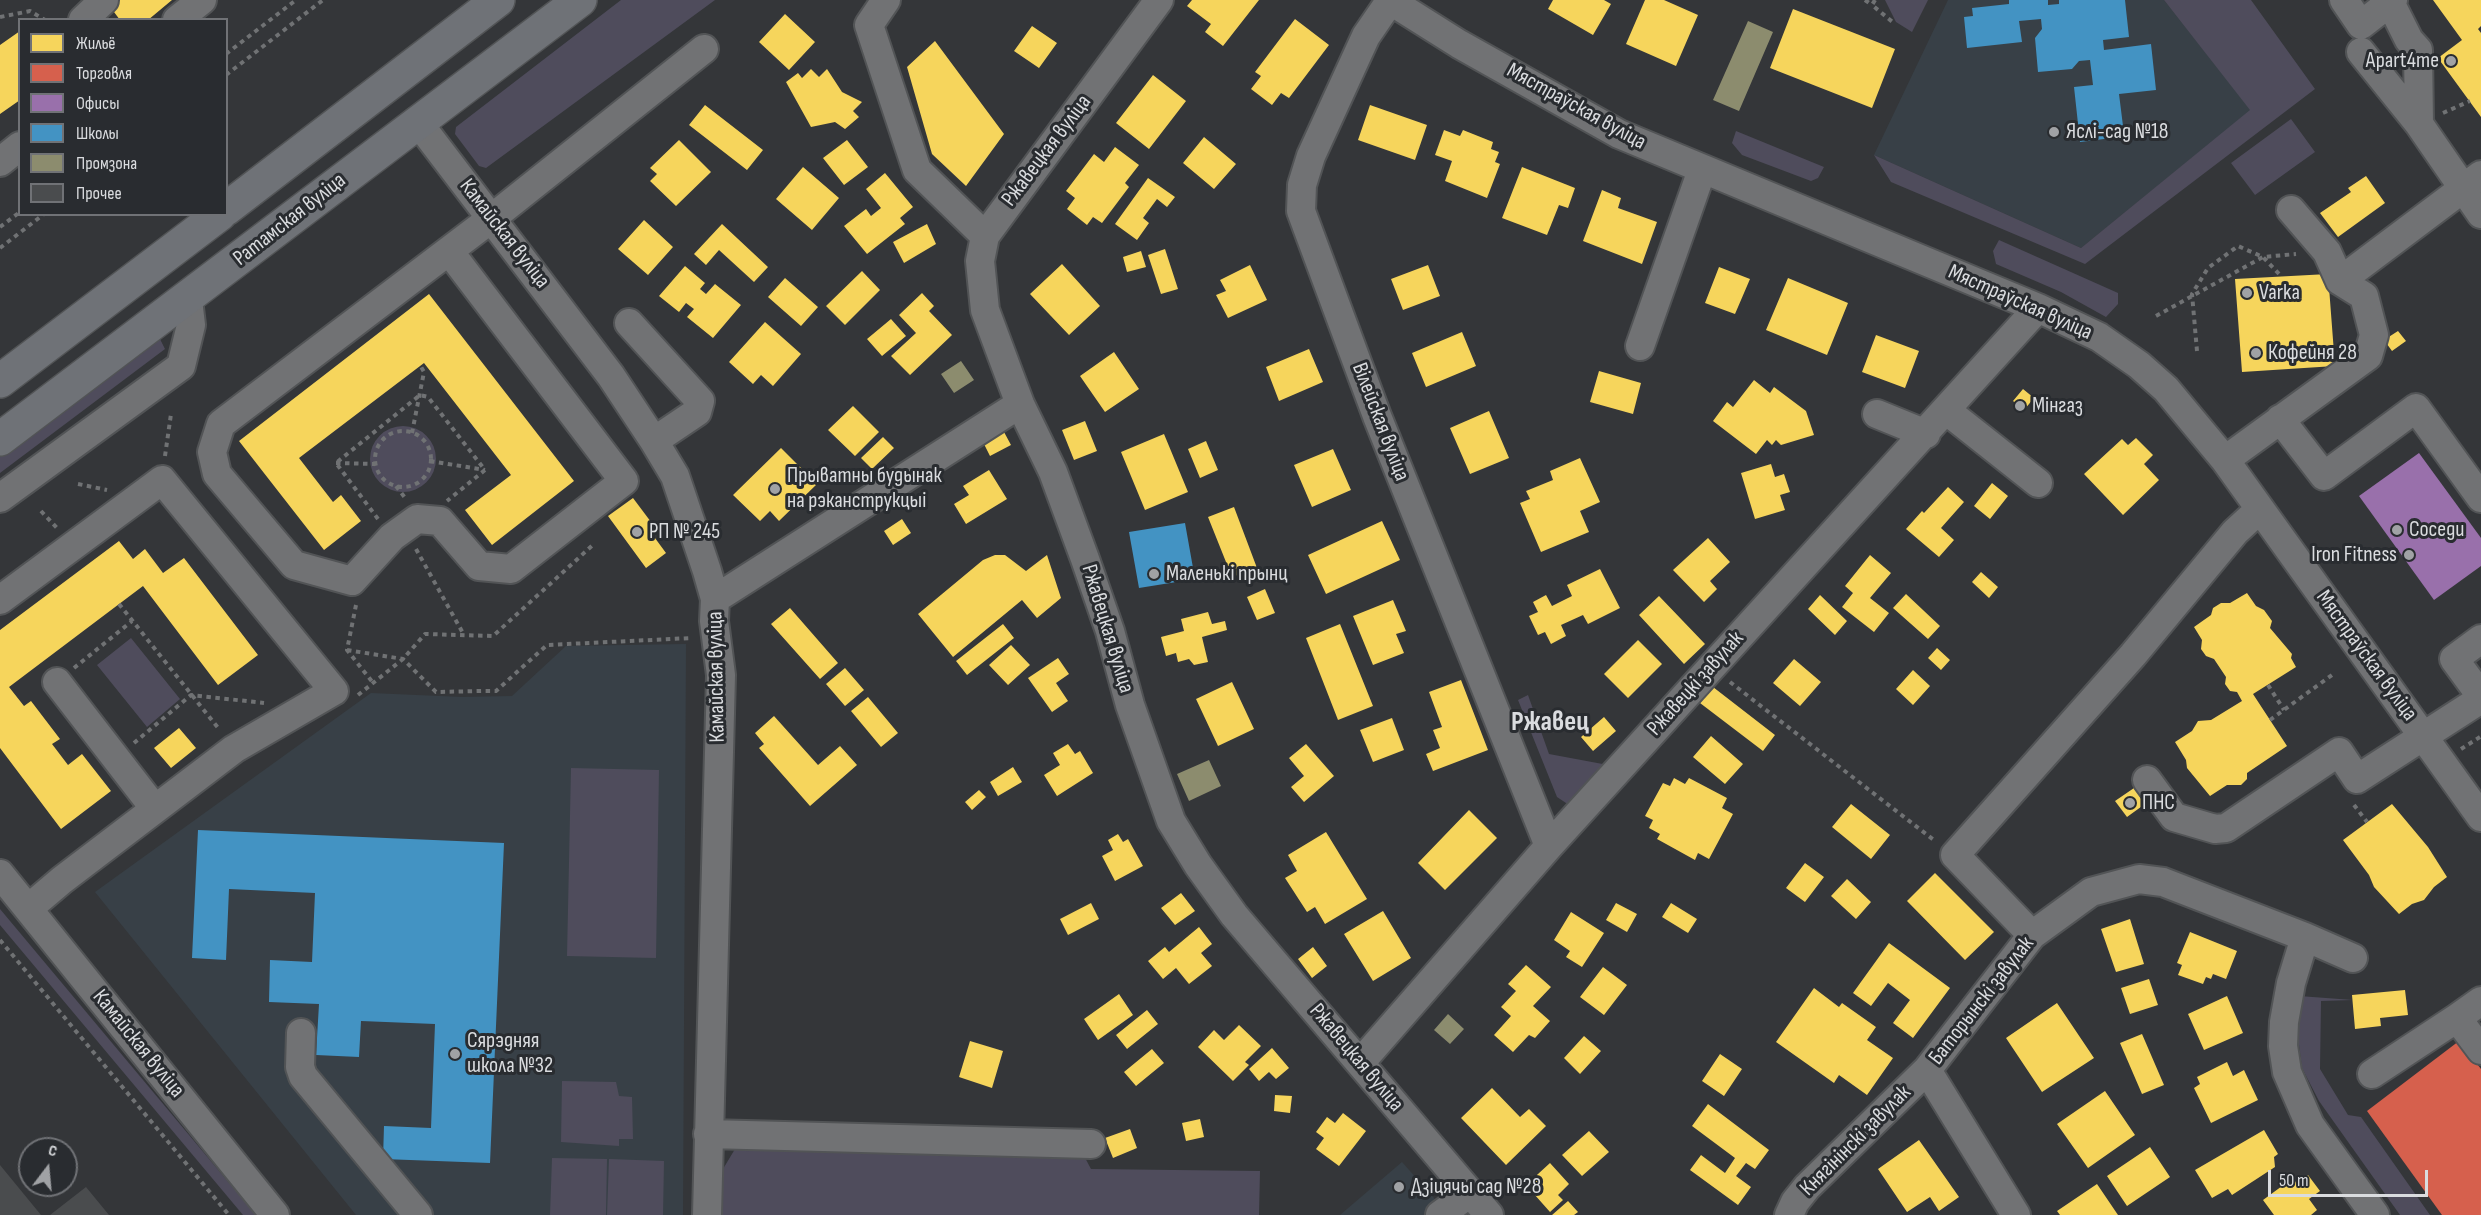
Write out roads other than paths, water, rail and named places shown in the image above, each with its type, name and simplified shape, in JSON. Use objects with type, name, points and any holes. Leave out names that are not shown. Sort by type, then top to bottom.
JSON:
[{"type":"main road","name":"Ратамская вуліца","points":[[228,207],[498,0]]},
{"type":"main road","name":"Ратамская вуліца","points":[[0,439],[188,300],[417,121],[580,0]]},
{"type":"main road","points":[[0,381],[217,216]]},
{"type":"street","points":[[85,18],[104,0]]},
{"type":"street","points":[[180,18],[202,0]]},
{"type":"street","points":[[886,0],[869,25],[917,170],[986,236]]},
{"type":"street","name":"Ржавецкая вуліца","points":[[1159,0],[986,236],[980,261],[985,310],[1020,404],[1053,472],[1085,559],[1110,631],[1130,705],[1171,821],[1198,865],[1234,915],[1489,1215]]},
{"type":"street","points":[[2344,0],[2361,25],[2391,1],[2409,40],[2418,50],[2419,124]]},
{"type":"street","name":"Мястраўская вуліца","points":[[1389,1],[1619,134],[2038,308],[2099,337],[2139,365],[2166,389],[2225,460],[2481,817]]},
{"type":"street","name":"Вілейская вуліца","points":[[1389,1],[1366,36],[1311,156],[1302,185],[1301,211],[1377,416],[1549,846]]},
{"type":"street","points":[[449,251],[624,481],[511,569],[479,566],[440,521],[417,519],[392,537],[352,581],[294,565],[217,474],[212,452],[221,424],[492,218],[704,49]]},
{"type":"street","points":[[2361,52],[2419,124],[2472,183],[2481,214]]},
{"type":"street","name":"Камайская вуліца","points":[[417,121],[611,376],[654,441],[675,476],[697,535],[715,599],[714,621],[721,675],[707,1215]]},
{"type":"street","points":[[0,162],[18,148]]},
{"type":"street","points":[[1640,346],[1702,170]]},
{"type":"street","points":[[2340,281],[2472,183]]},
{"type":"street","points":[[2225,460],[2368,356],[2374,334],[2364,296],[2340,281],[2327,252],[2290,210]]},
{"type":"street","points":[[0,498],[181,366],[190,325],[188,300]]},
{"type":"street","name":"Ржавецкі завулак","points":[[1360,1063],[1549,846],[1947,411],[2038,308]]},
{"type":"street","points":[[629,323],[699,401],[697,412],[654,441]]},
{"type":"street","points":[[715,599],[1020,404]]},
{"type":"street","points":[[2280,419],[2324,476],[2416,408],[2481,498]]},
{"type":"street","points":[[1947,411],[2038,483]]},
{"type":"street","points":[[1877,414],[1926,434]]},
{"type":"street","points":[[0,600],[162,480],[334,691],[234,749],[62,880],[29,908]]},
{"type":"street","points":[[2032,935],[1955,855],[2133,655],[2235,532],[2260,508]]},
{"type":"street","points":[[2147,780],[2174,817],[2215,828],[2226,828],[2339,752],[2357,779],[2424,737],[2481,697],[2454,659],[2481,639]]},
{"type":"street","points":[[57,682],[154,809]]},
{"type":"street","name":"Камайская вуліца","points":[[0,874],[275,1215]]},
{"type":"street","name":"Баторынскі завулак","points":[[2016,1215],[1927,1070],[2032,935],[2091,892],[2126,880],[2139,879],[2163,882],[2306,937],[2353,958]]},
{"type":"street","points":[[2306,937],[2291,983],[2284,1022],[2283,1046],[2287,1072],[2310,1125],[2375,1215]]},
{"type":"street","points":[[2372,1074],[2481,1001]]},
{"type":"street","points":[[2457,1018],[2481,1050]]},
{"type":"street","points":[[301,1033],[300,1067],[303,1076],[418,1215]]},
{"type":"street","name":"Княгінінскі завулак","points":[[1789,1215],[1795,1202],[1807,1187],[1927,1070]]},
{"type":"street","points":[[708,1134],[1091,1144]]},
{"type":"street","points":[[1440,1215],[1470,1193]]},
{"type":"place","name":"Apart4me","points":[[2451,61]]},
{"type":"place","name":"Яслі-сад №18","points":[[2054,132]]},
{"type":"place","name":"Varka","points":[[2247,293]]},
{"type":"place","name":"Кофейня 28","points":[[2256,353]]},
{"type":"place","name":"Мінгаз","points":[[2020,406]]},
{"type":"place","name":"Прыватны будынак на рэканструкцыі","points":[[775,489]]},
{"type":"place","name":"Соседи","points":[[2397,530]]},
{"type":"place","name":"РП № 245","points":[[637,532]]},
{"type":"place","name":"Iron Fitness","points":[[2409,555]]},
{"type":"place","name":"Маленькі прынц","points":[[1154,574]]},
{"type":"place","name":"ПНС","points":[[2130,803]]},
{"type":"place","name":"Сярэдняя школа №32","points":[[455,1054]]},
{"type":"place","name":"Дзіцячы сад №28","points":[[1399,1187]]},
{"type":"district","name":"Ржавец","points":[[1550,723]]}]
